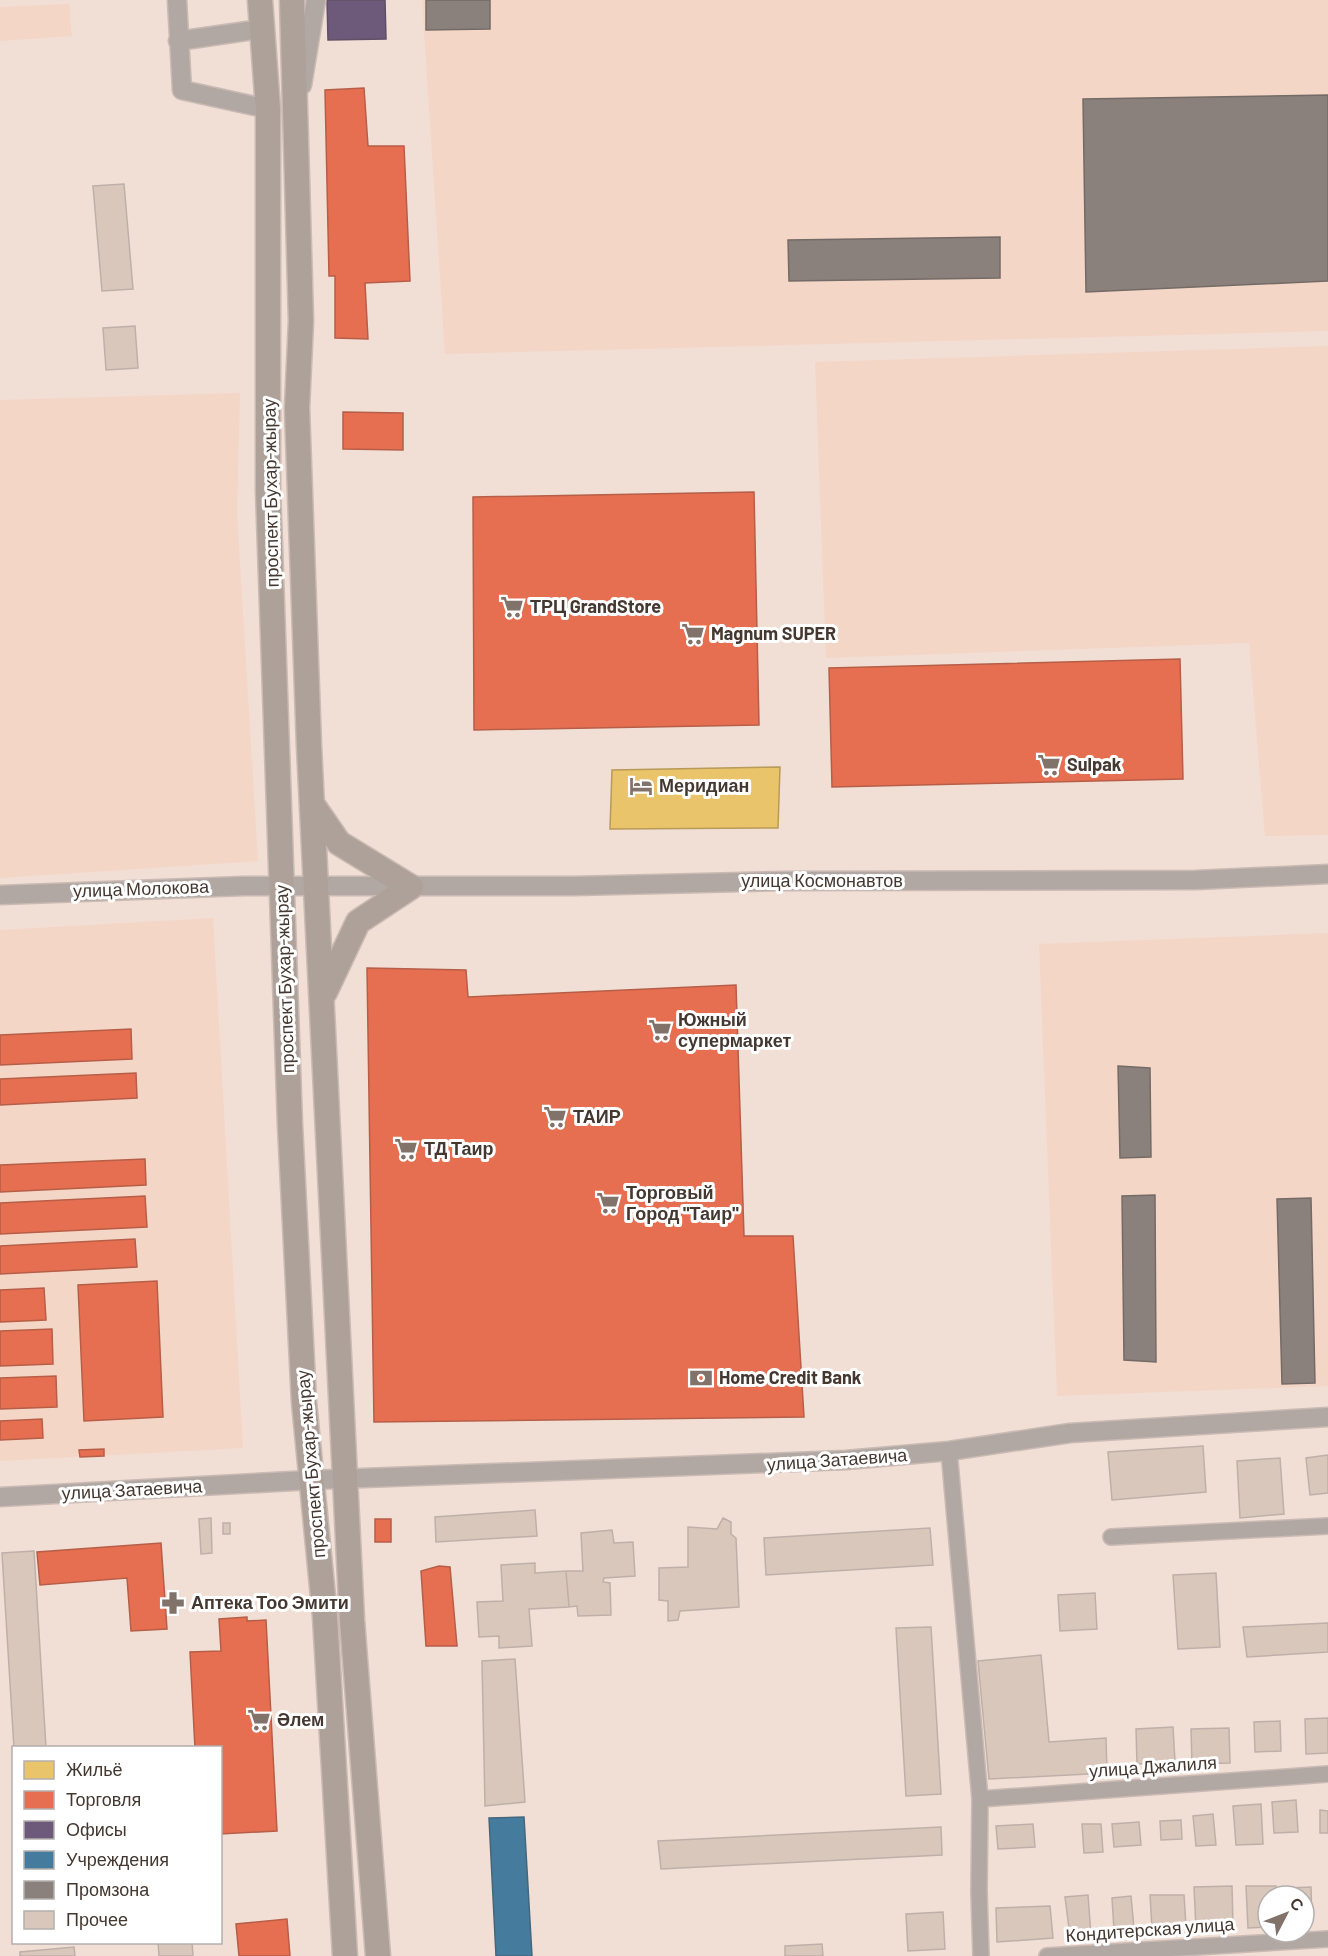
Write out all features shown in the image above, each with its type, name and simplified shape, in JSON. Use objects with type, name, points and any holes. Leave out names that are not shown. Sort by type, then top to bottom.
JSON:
[{"type":"main road","name":"проспект Бухар-жырау","points":[[292,3],[301,321],[297,408],[312,804],[352,1620],[378,1956]]},
{"type":"main road","name":"проспект Бухар-жырау","points":[[261,12],[268,109],[268,490],[290,1125],[310,1480],[325,1617],[345,1956]]},
{"type":"main road","points":[[269,319],[301,321]]},
{"type":"main road","points":[[312,804],[339,843],[411,887],[358,922],[322,1000]]},
{"type":"street","points":[[177,0],[182,90],[268,109]]},
{"type":"street","points":[[294,131],[316,0]]},
{"type":"street","points":[[178,41],[261,12]]},
{"type":"street","name":"улица Космонавтов","points":[[317,886],[411,887],[786,881],[1197,880],[1328,874]]},
{"type":"street","name":"улица Молокова","points":[[0,895],[317,886]]},
{"type":"street","name":"улица Затаевича","points":[[0,1497],[310,1480],[757,1465],[949,1451],[1070,1433],[1328,1418]]},
{"type":"street","points":[[949,1451],[980,1799],[981,1956]]},
{"type":"street","points":[[1111,1537],[1328,1526]]},
{"type":"street","name":"улица Джалиля","points":[[980,1799],[1328,1774]]},
{"type":"street","name":"Кондитерская улица","points":[[1047,1956],[1328,1938]]},
{"type":"shaded area","points":[[422,0],[1328,0],[1328,331],[445,354]]},
{"type":"shaded area","points":[[69,4],[72,36],[0,41],[0,7]]},
{"type":"shaded area","points":[[1328,346],[1328,835],[1265,836],[1249,643],[826,658],[815,362]]},
{"type":"shaded area","points":[[240,393],[237,513],[258,861],[0,878],[0,400]]},
{"type":"shaded area","points":[[213,918],[243,1448],[0,1461],[0,930]]},
{"type":"shaded area","points":[[1328,933],[1328,1386],[1057,1396],[1039,944]]},
{"type":"building: Жильё","points":[[780,767],[778,828],[610,829],[612,770]]},
{"type":"building: Торговля","points":[[364,88],[368,146],[404,146],[410,281],[365,283],[368,339],[335,338],[335,276],[329,276],[325,90]]},
{"type":"building: Торговля","points":[[343,412],[403,413],[403,450],[343,449]]},
{"type":"building: Торговля","points":[[754,492],[759,725],[474,730],[473,497]]},
{"type":"building: Торговля","points":[[1180,659],[1183,779],[832,787],[829,668]]},
{"type":"building: Торговля","name":"ТАИР","points":[[367,968],[466,970],[468,997],[736,985],[744,1236],[793,1236],[804,1417],[374,1422]]},
{"type":"building: Торговля","points":[[131,1029],[132,1059],[0,1065],[0,1035]]},
{"type":"building: Торговля","points":[[136,1073],[137,1098],[0,1105],[0,1079]]},
{"type":"building: Торговля","points":[[145,1159],[146,1185],[0,1192],[0,1165]]},
{"type":"building: Торговля","points":[[145,1196],[147,1227],[0,1234],[0,1203]]},
{"type":"building: Торговля","points":[[135,1239],[137,1267],[0,1274],[0,1246]]},
{"type":"building: Торговля","points":[[157,1281],[163,1417],[84,1421],[78,1285]]},
{"type":"building: Торговля","points":[[44,1288],[46,1320],[0,1322],[0,1290]]},
{"type":"building: Торговля","points":[[52,1329],[53,1364],[0,1366],[0,1331]]},
{"type":"building: Торговля","points":[[56,1376],[57,1407],[0,1409],[0,1378]]},
{"type":"building: Торговля","points":[[42,1419],[43,1438],[0,1440],[0,1421]]},
{"type":"building: Торговля","points":[[104,1449],[104,1456],[80,1457],[79,1450]]},
{"type":"building: Торговля","points":[[375,1519],[391,1519],[391,1542],[375,1542]]},
{"type":"building: Торговля","points":[[161,1543],[167,1629],[131,1631],[127,1578],[40,1585],[37,1552]]},
{"type":"building: Торговля","points":[[439,1566],[450,1567],[457,1646],[426,1646],[421,1571]]},
{"type":"building: Торговля","points":[[247,1617],[247,1621],[266,1620],[277,1831],[222,1834],[222,1746],[195,1746],[190,1652],[221,1651],[219,1619]]},
{"type":"building: Торговля","points":[[287,1919],[290,1956],[239,1956],[236,1924]]},
{"type":"building: Офисы","points":[[327,0],[385,0],[386,39],[328,40]]},
{"type":"building: Учреждения","points":[[524,1817],[532,1956],[496,1956],[489,1818]]},
{"type":"building: Промзона","points":[[426,0],[490,0],[490,29],[426,30]]},
{"type":"building: Промзона","points":[[1328,95],[1328,281],[1086,292],[1083,99]]},
{"type":"building: Промзона","points":[[1000,237],[1000,278],[789,281],[788,240]]},
{"type":"building: Промзона","points":[[1118,1066],[1150,1068],[1151,1157],[1120,1158]]},
{"type":"building: Промзона","points":[[1155,1195],[1156,1362],[1124,1360],[1122,1196]]},
{"type":"building: Промзона","points":[[1311,1198],[1315,1383],[1282,1384],[1277,1199]]},
{"type":"building: Прочее","points":[[124,184],[133,289],[102,291],[93,186]]},
{"type":"building: Прочее","points":[[135,326],[138,368],[106,370],[103,328]]},
{"type":"building: Прочее","points":[[1203,1446],[1206,1492],[1112,1500],[1108,1452]]},
{"type":"building: Прочее","points":[[1328,1455],[1328,1493],[1310,1495],[1306,1458]]},
{"type":"building: Прочее","points":[[1280,1458],[1284,1514],[1240,1518],[1237,1461]]},
{"type":"building: Прочее","points":[[535,1510],[537,1536],[436,1542],[435,1517]]},
{"type":"building: Прочее","points":[[211,1518],[212,1553],[201,1554],[199,1519]]},
{"type":"building: Прочее","points":[[723,1518],[731,1522],[731,1534],[736,1538],[739,1607],[680,1611],[678,1620],[668,1621],[668,1601],[659,1600],[659,1568],[688,1567],[688,1527],[717,1529]]},
{"type":"building: Прочее","points":[[223,1523],[230,1523],[230,1534],[223,1534]]},
{"type":"building: Прочее","points":[[930,1528],[933,1565],[766,1575],[764,1538]]},
{"type":"building: Прочее","points":[[612,1530],[614,1543],[633,1542],[635,1576],[604,1578],[603,1582],[610,1583],[611,1615],[578,1616],[577,1606],[569,1607],[566,1571],[583,1571],[581,1533]]},
{"type":"building: Прочее","points":[[34,1551],[46,1746],[14,1746],[2,1553]]},
{"type":"building: Прочее","points":[[535,1563],[535,1573],[566,1571],[569,1607],[529,1609],[532,1646],[499,1648],[499,1636],[479,1637],[477,1602],[503,1601],[501,1565]]},
{"type":"building: Прочее","points":[[1216,1573],[1220,1647],[1178,1649],[1173,1575]]},
{"type":"building: Прочее","points":[[1095,1593],[1097,1629],[1060,1631],[1058,1595]]},
{"type":"building: Прочее","points":[[1328,1623],[1328,1652],[1247,1657],[1243,1627]]},
{"type":"building: Прочее","points":[[931,1627],[941,1794],[906,1796],[896,1628]]},
{"type":"building: Прочее","points":[[1041,1655],[1049,1742],[1106,1738],[1107,1773],[989,1779],[978,1661]]},
{"type":"building: Прочее","points":[[515,1659],[525,1802],[485,1806],[482,1661]]},
{"type":"building: Прочее","points":[[1328,1718],[1328,1753],[1306,1754],[1305,1719]]},
{"type":"building: Прочее","points":[[1280,1721],[1281,1751],[1255,1752],[1254,1722]]},
{"type":"building: Прочее","points":[[1173,1727],[1175,1762],[1137,1764],[1136,1729]]},
{"type":"building: Прочее","points":[[1229,1728],[1230,1763],[1192,1764],[1191,1729]]},
{"type":"building: Прочее","points":[[1296,1800],[1298,1832],[1274,1833],[1272,1802]]},
{"type":"building: Прочее","points":[[1261,1804],[1263,1844],[1236,1845],[1233,1806]]},
{"type":"building: Прочее","points":[[1320,1810],[1328,1811],[1328,1833],[1320,1833]]},
{"type":"building: Прочее","points":[[1213,1814],[1216,1845],[1196,1846],[1193,1816]]},
{"type":"building: Прочее","points":[[1181,1820],[1182,1839],[1161,1840],[1160,1821]]},
{"type":"building: Прочее","points":[[1139,1822],[1141,1845],[1114,1847],[1112,1824]]},
{"type":"building: Прочее","points":[[1033,1824],[1035,1847],[998,1849],[996,1826]]},
{"type":"building: Прочее","points":[[1082,1824],[1101,1824],[1103,1852],[1084,1853]]},
{"type":"building: Прочее","points":[[941,1827],[942,1855],[661,1869],[658,1841]]},
{"type":"building: Прочее","points":[[1232,1886],[1233,1926],[1196,1928],[1194,1887]]},
{"type":"building: Прочее","points":[[1246,1886],[1256,1886],[1256,1928],[1248,1928]]},
{"type":"building: Прочее","points":[[1088,1895],[1091,1935],[1070,1936],[1065,1897]]},
{"type":"building: Прочее","points":[[1150,1895],[1184,1895],[1186,1927],[1152,1928]]},
{"type":"building: Прочее","points":[[1131,1896],[1134,1928],[1114,1930],[1112,1898]]},
{"type":"building: Прочее","points":[[1050,1906],[1053,1938],[997,1942],[996,1908]]},
{"type":"building: Прочее","points":[[943,1912],[945,1949],[908,1951],[906,1914]]},
{"type":"building: Прочее","points":[[158,1944],[192,1944],[193,1956],[159,1956]]},
{"type":"building: Прочее","points":[[822,1944],[823,1956],[785,1956],[785,1946]]},
{"type":"building: Прочее","points":[[74,1947],[75,1956],[20,1956],[20,1952]]},
{"type":"place","name":"ТРЦ GrandStore","points":[[512,607]]},
{"type":"place","name":"Magnum SUPER","points":[[693,634]]},
{"type":"place","name":"Sulpak","points":[[1049,765]]},
{"type":"place","name":"Меридиан","points":[[641,786]]},
{"type":"place","name":"Южный супермаркет","points":[[660,1030]]},
{"type":"place","name":"ТАИР","points":[[555,1117]]},
{"type":"place","name":"ТД Таир","points":[[406,1149]]},
{"type":"place","name":"Торговый Город \"Таир\"","points":[[608,1203]]},
{"type":"place","name":"Home Credit Bank","points":[[701,1378]]},
{"type":"place","name":"Аптека Тоо Эмити","points":[[173,1603]]},
{"type":"place","name":"Әлем","points":[[259,1720]]}]
